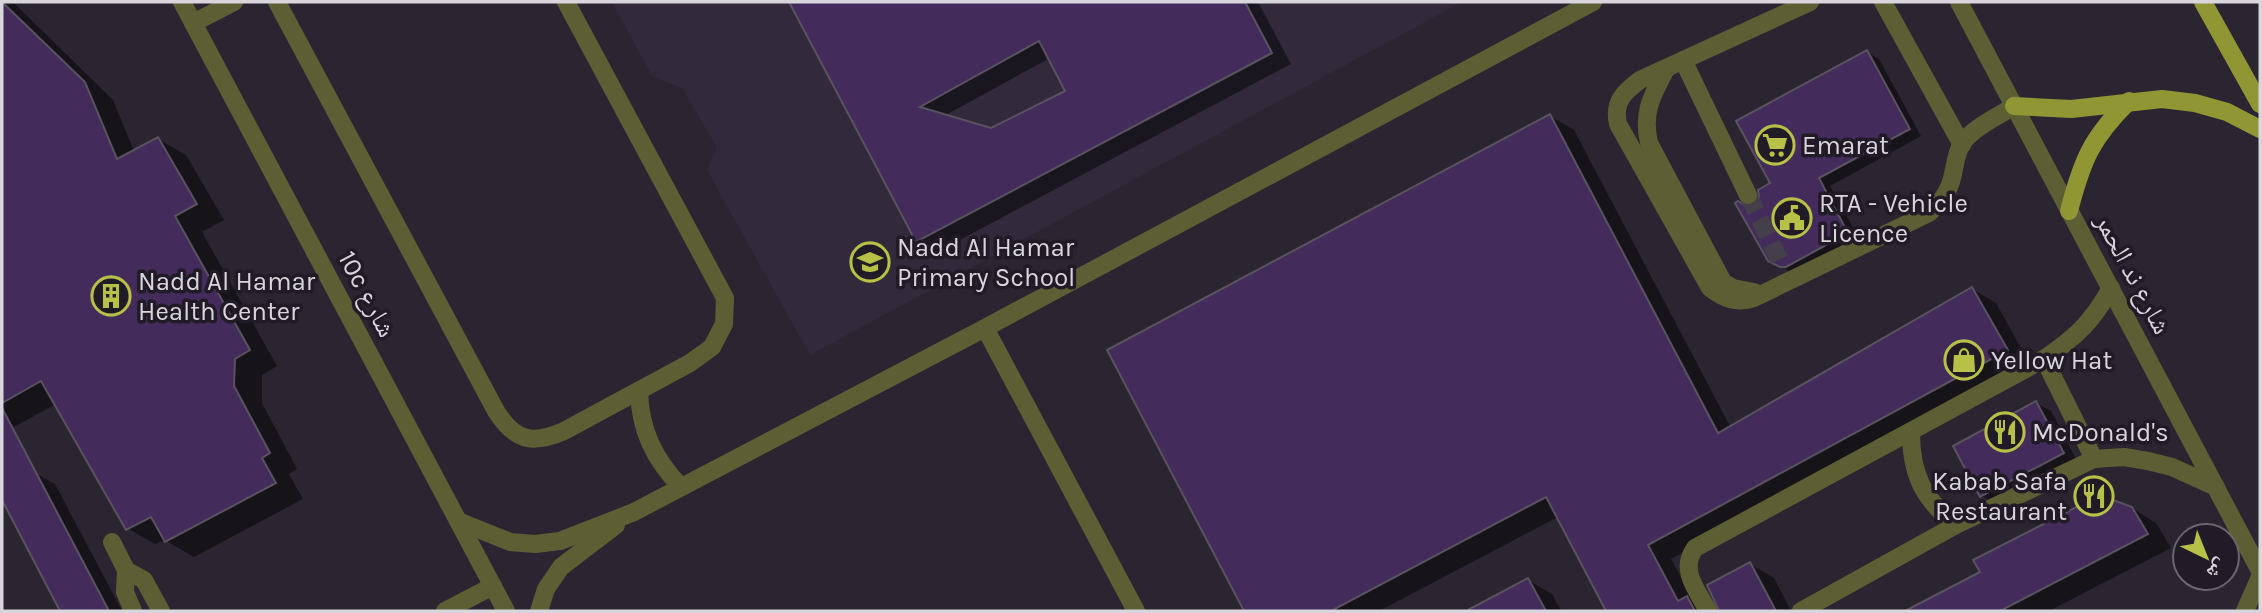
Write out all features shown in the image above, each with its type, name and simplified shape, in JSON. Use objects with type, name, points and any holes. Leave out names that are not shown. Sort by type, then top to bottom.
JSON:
[{"type":"main road","points":[[2203,2],[2260,104]]},
{"type":"main road","points":[[2014,106],[2071,109],[2162,99],[2195,103],[2227,112],[2260,129]]},
{"type":"main road","points":[[2069,211],[2089,149],[2106,123],[2129,102]]},
{"type":"street","name":"10c شارع","points":[[182,2],[506,611]]},
{"type":"street","points":[[193,23],[234,2]]},
{"type":"street","points":[[277,2],[507,428],[525,438],[545,439],[690,363],[712,347],[724,324],[725,298],[566,2]]},
{"type":"street","points":[[458,521],[510,542],[536,544],[560,541],[634,512],[985,328],[1593,2]]},
{"type":"street","points":[[1810,2],[1640,80],[1623,94],[1617,103],[1615,113],[1618,124],[1710,288],[1719,296],[1743,302],[1766,293],[1786,274],[1929,213],[1942,201],[1950,186],[1956,157],[1962,145],[1970,135],[2014,106]]},
{"type":"street","points":[[1883,2],[1962,145]]},
{"type":"street","name":"شارع ند الحمر","points":[[1959,2],[2260,571]]},
{"type":"street","points":[[1683,60],[1748,195]]},
{"type":"street","points":[[1666,69],[1648,104],[1646,117],[1646,131],[1654,155],[1723,282],[1744,291],[1766,293]]},
{"type":"street","points":[[1708,611],[1687,568],[1689,557],[1695,548],[2044,359],[2075,337],[2095,314],[2111,288]]},
{"type":"street","points":[[985,328],[1136,611]]},
{"type":"street","points":[[2044,359],[2094,459]]},
{"type":"street","points":[[639,391],[639,411],[653,453],[681,487]]},
{"type":"street","points":[[1911,432],[1911,454],[1916,475],[1939,512],[1956,525]]},
{"type":"street","points":[[1801,611],[1956,525],[2094,459],[2124,457],[2148,461],[2195,476],[2216,487]]},
{"type":"street","points":[[539,611],[546,589],[561,567],[634,512]]},
{"type":"street","points":[[112,542],[126,570],[125,592],[133,611]]},
{"type":"street","points":[[126,570],[144,580],[161,611]]},
{"type":"street","points":[[2245,611],[2260,578]]},
{"type":"street","points":[[444,611],[493,586]]},
{"type":"shaded area","name":"Nadd Al Hamar Primary School","points":[[612,2],[1462,2],[810,355],[707,170],[717,148],[683,89],[652,76]]},
{"type":"building","name":"Nadd Al Hamar Health Center","points":[[2,2],[85,82],[117,159],[158,137],[197,204],[175,216],[250,350],[235,359],[234,386],[270,453],[262,458],[276,483],[165,542],[151,517],[126,530],[41,381],[2,403]]},
{"type":"building","points":[[789,2],[1245,2],[1272,53],[916,242]],"holes":[[[1039,41],[1065,91],[991,128],[920,107]]]},
{"type":"building","points":[[1867,50],[1910,129],[1819,178],[1848,233],[1786,267],[1780,267],[1768,261],[1735,203],[1738,201],[1746,206],[1754,205],[1759,197],[1758,190],[1770,183],[1736,121]]},
{"type":"building","points":[[1550,114],[1718,433],[1972,287],[2008,350],[1648,545],[1678,601],[1687,596],[1695,611],[1606,611],[1546,497],[1331,611],[1244,611],[1107,350]]},
{"type":"building","points":[[2036,401],[2064,453],[1980,497],[1953,446]]},
{"type":"building","points":[[2,408],[109,611],[60,611],[2,500]]},
{"type":"building","points":[[2100,495],[2132,507],[2148,534],[2000,611],[1905,611],[1980,572],[1973,560]]},
{"type":"building","points":[[1750,562],[1776,611],[1719,611],[1707,585]]},
{"type":"building","points":[[1528,578],[1546,611],[1466,611]]},
{"type":"tunnel","points":[[1748,195],[1783,267]]},
{"type":"place","name":"Emarat","points":[[1775,145]]},
{"type":"place","name":"RTA - Vehicle Licence","points":[[1792,218]]},
{"type":"place","name":"Nadd Al Hamar Primary School","points":[[870,262]]},
{"type":"place","name":"Nadd Al Hamar Health Center","points":[[111,296]]},
{"type":"place","name":"Yellow Hat","points":[[1964,360]]},
{"type":"place","name":"McDonald's","points":[[2005,432]]},
{"type":"place","name":"Kabab Safa Restaurant","points":[[2094,496]]}]
